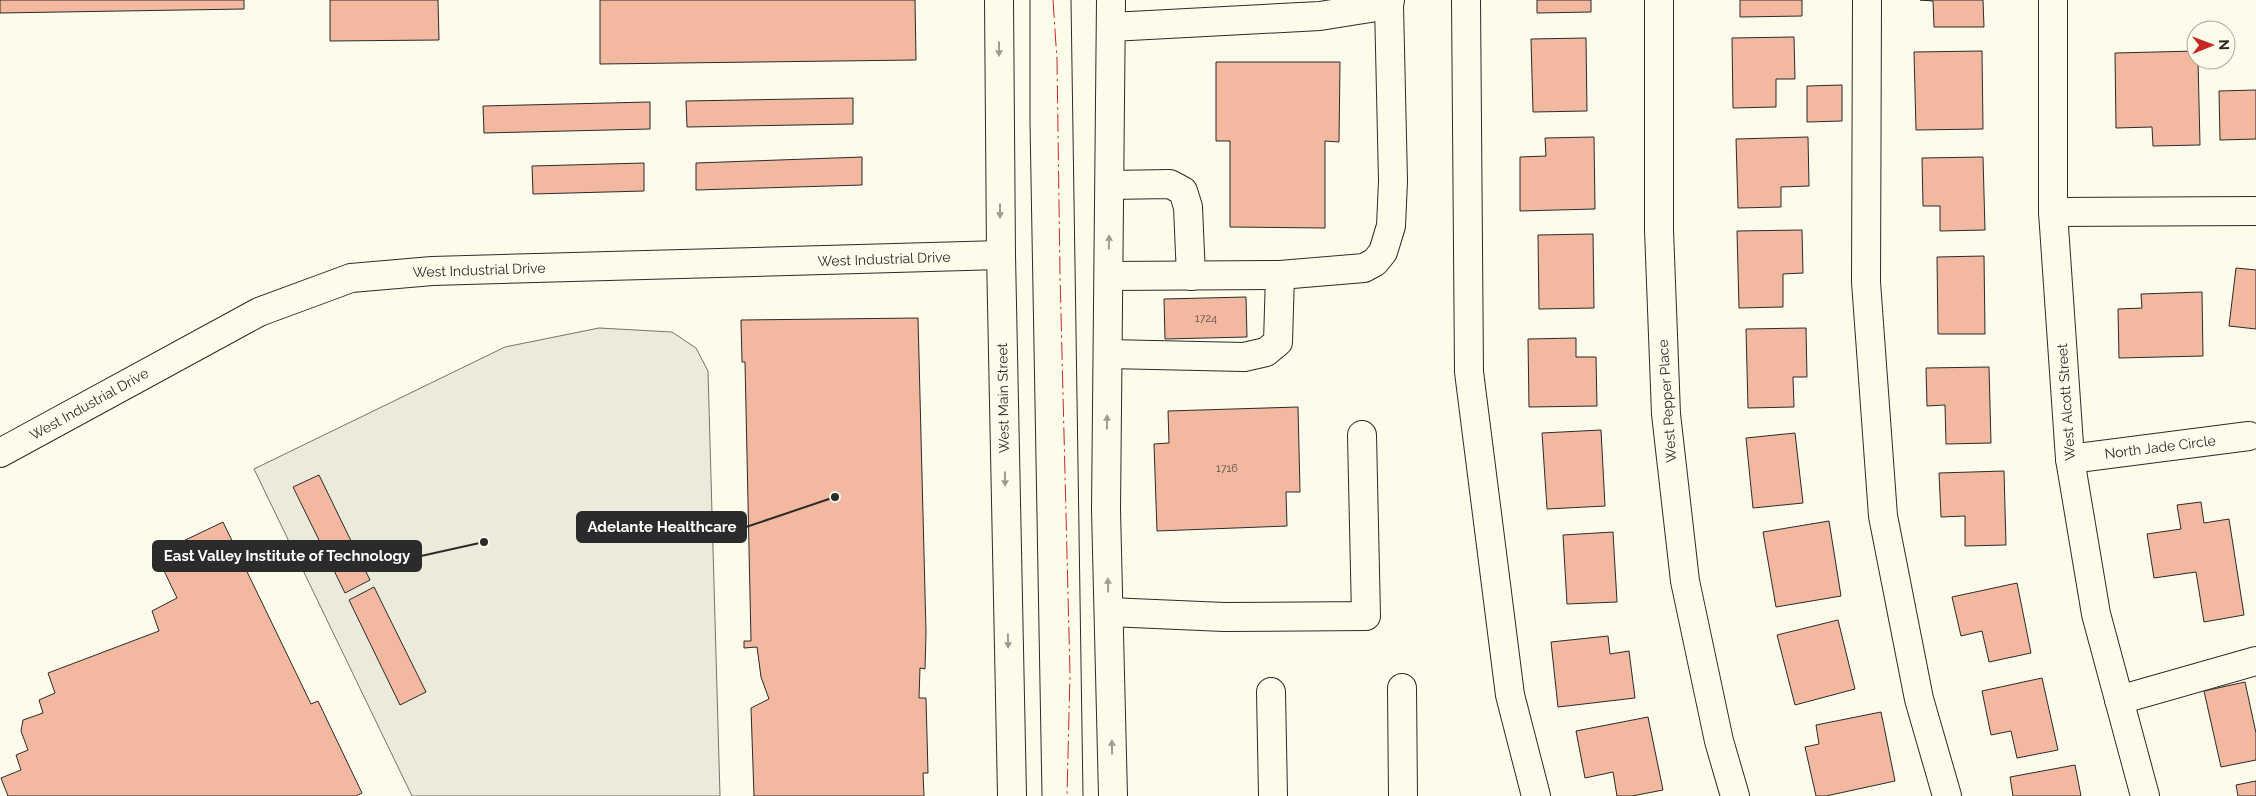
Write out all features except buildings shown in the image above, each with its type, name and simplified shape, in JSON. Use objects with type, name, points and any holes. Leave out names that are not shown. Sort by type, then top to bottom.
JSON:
[{"type":"street","name":"West Main Street","points":[[999,0],[1001,255],[1012,796]]},
{"type":"street","points":[[1111,0],[1106,510],[1113,796]]},
{"type":"street","points":[[1466,0],[1469,372],[1510,695],[1536,796]]},
{"type":"street","name":"West Pepper Place","points":[[1659,0],[1659,230],[1666,414],[1685,582],[1719,741],[1735,796]]},
{"type":"street","points":[[1867,0],[1866,282],[1883,516],[1919,699],[1947,796]]},
{"type":"street","name":"West Alcott Street","points":[[2053,0],[2053,212],[2070,459],[2096,614],[2145,796]]},
{"type":"street","points":[[1109,276],[1280,274],[1364,268],[1375,262],[1384,252],[1391,226],[1393,181],[1390,3],[1320,16],[1111,27]]},
{"type":"street","points":[[1110,185],[1170,184],[1183,190],[1188,207],[1191,276]]},
{"type":"street","points":[[2053,212],[2256,211]]},
{"type":"street","name":"West Industrial Drive","points":[[0,453],[259,312],[351,278],[432,271],[1001,255]]},
{"type":"street","points":[[1108,354],[1244,357],[1266,352],[1278,342],[1280,274]]},
{"type":"street","points":[[1109,612],[1224,617],[1366,616],[1362,435]]},
{"type":"street","name":"North Jade Circle","points":[[2070,459],[2249,436]]},
{"type":"street","points":[[2120,700],[2256,661]]},
{"type":"street","points":[[1402,688],[1403,796]]},
{"type":"street","points":[[1271,692],[1273,796]]},
{"type":"shaded area","points":[[599,328],[672,332],[696,348],[708,371],[720,796],[412,796],[254,469],[505,347]]},
{"type":"tram line","points":[[1030,0],[1030,122],[1042,796]]},
{"type":"tram line","points":[[1071,0],[1083,796]]},
{"type":"power","points":[[1053,0],[1057,60],[1060,274],[1070,674],[1067,796]]},
{"type":"place","name":"Adelante Healthcare","points":[[835,497]]},
{"type":"place","name":"East Valley Institute of Technology","points":[[484,542]]}]
